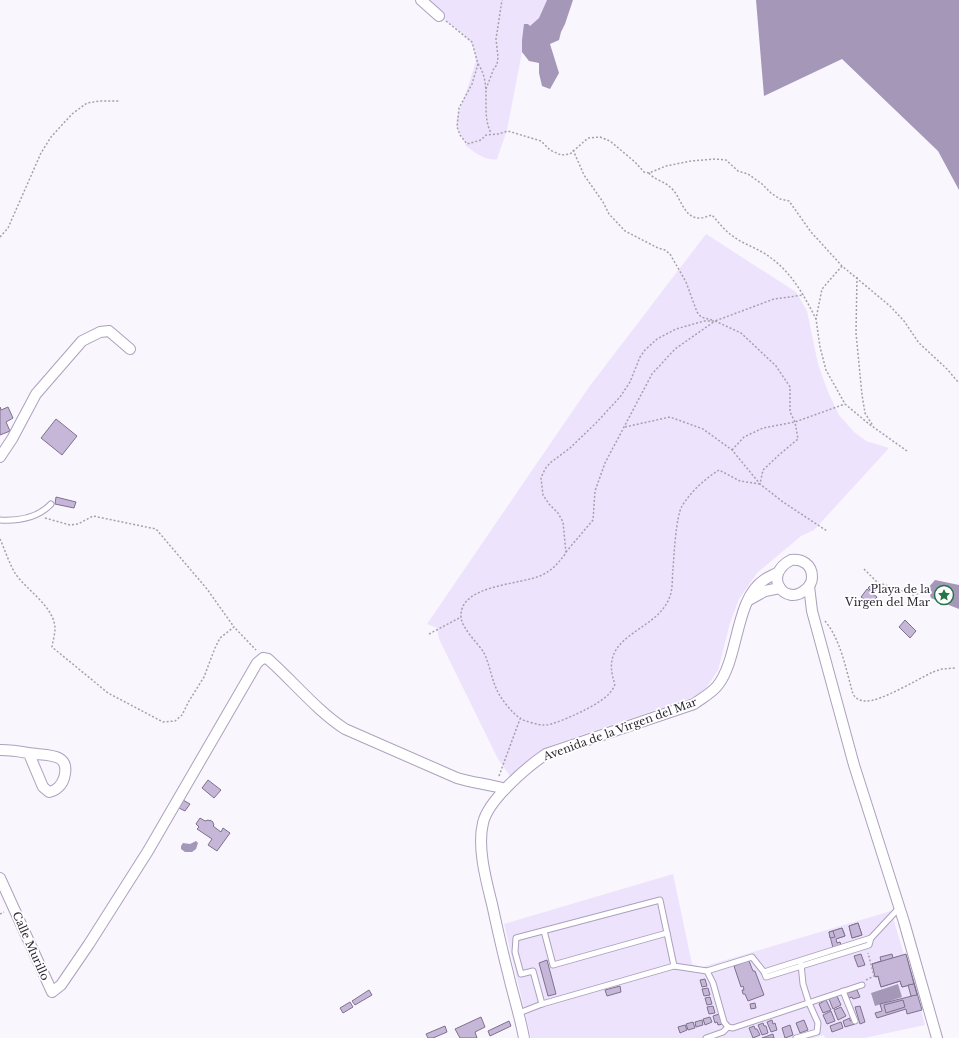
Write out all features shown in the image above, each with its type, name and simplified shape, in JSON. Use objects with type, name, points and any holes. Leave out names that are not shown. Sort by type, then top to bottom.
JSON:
[{"type":"street","points":[[421,0],[439,16]]},
{"type":"street","points":[[0,457],[12,439],[36,394],[82,341],[100,332],[109,331],[130,349]]},
{"type":"street","points":[[791,595],[796,595],[803,592],[812,580],[811,570],[801,561],[791,560],[785,563],[777,573],[777,581],[780,588],[791,595],[804,601],[812,611]]},
{"type":"street","name":"Avenida de la Virgen del Mar","points":[[524,1038],[486,881],[482,855],[481,835],[483,822],[491,806],[505,789],[537,760],[546,754],[694,704],[711,692],[718,685],[729,662],[744,610],[754,590],[763,580],[777,573]]},
{"type":"street","points":[[809,586],[812,611],[854,765],[899,908],[937,1038]]},
{"type":"street","points":[[749,600],[765,591],[780,588]]},
{"type":"street","points":[[263,658],[268,660],[315,704],[345,728],[457,778],[505,789]]},
{"type":"street","name":"Calle Murillo","points":[[0,878],[52,992],[61,985],[140,864],[257,663],[263,658]]},
{"type":"street","points":[[0,750],[20,751],[29,754]]},
{"type":"lane","points":[[0,520],[34,517],[45,511],[51,504]]},
{"type":"lane","points":[[542,1004],[533,971],[521,974],[515,952],[516,938],[660,900],[674,966]]},
{"type":"lane","points":[[519,1013],[542,1004],[674,966],[707,971],[752,957],[764,972],[766,977],[871,938],[899,908]]},
{"type":"lane","points":[[544,931],[553,965],[667,933]]},
{"type":"lane","points":[[800,964],[869,945],[871,938]]},
{"type":"lane","points":[[796,1038],[817,1032],[818,1023],[809,1003],[803,984],[800,964]]},
{"type":"lane","points":[[707,971],[724,1022],[728,1027],[733,1028],[862,985]]},
{"type":"lane","points":[[843,992],[855,1021]]},
{"type":"lane","points":[[706,1038],[723,1032],[728,1027]]},
{"type":"path","points":[[486,89],[494,68],[497,65],[498,57],[496,39],[502,0]]},
{"type":"path","points":[[439,16],[472,42],[478,64],[482,71],[486,89],[487,122],[492,134]]},
{"type":"path","points":[[478,64],[472,84],[459,108],[457,127],[460,135],[467,144],[477,142],[486,135],[508,131],[541,141],[550,150],[561,155],[570,154],[588,138],[600,137],[610,141],[636,162],[644,172],[649,173],[672,187],[688,213],[694,217],[700,218],[712,215],[733,237],[772,258],[780,266],[804,295],[816,319],[820,347],[826,370],[845,404],[907,451]]},
{"type":"path","points":[[0,237],[8,228],[41,153],[51,137],[72,114],[87,103],[118,101]]},
{"type":"path","points":[[573,150],[584,175],[603,202],[609,214],[625,231],[665,250],[670,254],[686,282],[697,312],[702,317],[715,321],[741,333],[776,366],[790,387],[790,412],[795,422],[798,439],[763,470],[760,484]]},
{"type":"path","points":[[649,173],[666,166],[691,161],[714,159],[726,160],[738,171],[748,174],[780,199],[789,201],[811,232],[842,266],[890,306],[904,321],[919,343],[959,383]]},
{"type":"path","points":[[816,319],[822,288],[842,266]]},
{"type":"path","points":[[856,277],[856,333],[862,394],[865,413],[874,427]]},
{"type":"path","points":[[760,484],[740,481],[719,470],[702,481],[681,507],[676,531],[670,596],[662,610],[652,620],[636,630],[618,646],[612,665],[612,678],[615,684],[614,688],[609,694],[593,705],[579,712],[543,726],[520,719],[497,691],[484,653],[465,627],[461,617],[464,606],[468,600],[476,594],[497,586],[540,576],[557,564],[593,520],[595,491],[605,463],[652,374],[675,349],[715,321],[774,299],[804,295]]},
{"type":"path","points":[[566,553],[563,522],[558,513],[543,495],[542,478],[545,469],[550,463],[570,448],[620,398],[630,382],[640,357],[657,339],[684,326],[704,321],[715,321]]},
{"type":"path","points":[[732,450],[744,437],[763,428],[795,422],[845,404]]},
{"type":"path","points":[[625,426],[670,417],[703,429],[732,450],[760,484],[783,502],[827,531]]},
{"type":"path","points":[[34,517],[46,518],[70,525],[78,524],[93,516],[156,529],[207,589],[234,627],[263,658]]},
{"type":"path","points":[[0,539],[14,572],[25,586],[43,603],[52,620],[55,628],[52,647],[108,693],[163,722],[175,721],[182,715],[204,677],[214,648],[220,638],[234,627]]},
{"type":"path","points":[[864,569],[877,582],[913,595],[928,591]]},
{"type":"path","points":[[429,634],[461,617]]},
{"type":"path","points":[[823,618],[832,629],[836,639],[853,694],[856,698],[861,700],[872,701],[933,672],[942,669],[955,668]]},
{"type":"path","points":[[499,776],[520,719]]},
{"type":"path","points":[[862,985],[865,984],[866,980],[874,976],[866,946]]},
{"type":"shaded area","points":[[424,0],[547,0],[539,18],[530,26],[522,40],[522,52],[507,130],[497,159],[488,159],[465,145],[467,143],[457,127],[457,118],[476,59],[473,47],[463,34],[439,16]]},
{"type":"shaded area","points":[[547,0],[573,0],[559,40],[550,44],[559,73],[550,89],[542,86],[539,73],[539,63],[529,61],[522,52],[524,24],[528,24],[530,26],[539,18]]},
{"type":"shaded area","points":[[756,0],[959,0],[959,190],[938,151],[842,59],[764,96]]},
{"type":"shaded area","points":[[706,234],[796,292],[807,311],[818,364],[828,392],[839,415],[854,432],[866,441],[889,448],[814,530],[801,536],[757,573],[739,599],[730,623],[718,670],[707,687],[697,696],[555,744],[537,753],[510,776],[498,759],[439,639],[437,628],[427,624],[589,387]]},
{"type":"shaded area","name":"Playa de la Virgen del Mar","points":[[935,580],[959,585],[959,609],[931,598],[928,588]]},
{"type":"shaded area","points":[[196,841],[198,843],[196,849],[192,852],[185,852],[181,849],[183,843],[190,844]]},
{"type":"shaded area","points":[[673,874],[692,964],[702,967],[891,911],[904,955],[906,954],[925,1025],[864,1038],[825,1038],[824,1035],[813,1038],[531,1038],[504,924]]},
{"type":"shaded area","points":[[898,984],[902,997],[875,1006],[871,993]]},
{"type":"building","points":[[0,407],[1,410],[8,407],[13,418],[6,422],[10,431],[0,435]]},
{"type":"building","points":[[56,419],[77,436],[62,455],[41,438]]},
{"type":"building","points":[[56,497],[76,502],[74,508],[55,504]]},
{"type":"building","points":[[871,585],[876,591],[873,593],[868,588]]},
{"type":"building","points":[[867,589],[877,597],[867,609],[860,603],[864,599],[861,597]]},
{"type":"building","points":[[913,599],[917,599],[917,607],[912,607]]},
{"type":"building","points":[[905,620],[916,631],[910,638],[899,627]]},
{"type":"building","points":[[208,780],[221,790],[214,798],[202,788]]},
{"type":"building","points":[[183,800],[190,804],[185,811],[179,808]]},
{"type":"building","points":[[200,818],[205,821],[210,820],[213,822],[213,826],[221,832],[223,828],[230,833],[217,851],[208,845],[212,839],[197,829],[199,827],[196,824]]},
{"type":"building","points":[[858,923],[862,935],[852,938],[849,926]]},
{"type":"building","points":[[858,923],[862,935],[852,938],[849,926]]},
{"type":"building","points":[[842,928],[845,936],[835,939],[833,931]]},
{"type":"building","points":[[842,928],[845,936],[836,939],[837,943],[840,942],[841,945],[833,948],[829,932]]},
{"type":"building","points":[[833,931],[835,937],[830,938],[829,932]]},
{"type":"building","points":[[861,954],[865,965],[858,967],[854,956]]},
{"type":"building","points":[[892,954],[893,958],[906,955],[922,1010],[907,1014],[906,1009],[877,1018],[875,1013],[882,1011],[880,1004],[912,996],[909,985],[902,987],[900,981],[881,987],[878,976],[876,977],[872,964],[881,961],[880,957]]},
{"type":"building","points":[[906,954],[914,984],[902,987],[900,981],[881,987],[878,976],[875,977],[872,964]]},
{"type":"building","points":[[547,960],[556,994],[548,996],[539,963]]},
{"type":"building","points":[[749,961],[753,971],[755,971],[764,995],[748,1001],[745,994],[743,994],[743,986],[741,987],[734,966]]},
{"type":"building","points":[[705,979],[707,986],[702,987],[700,980]]},
{"type":"building","points":[[914,984],[917,995],[911,996],[908,985]]},
{"type":"building","points":[[620,986],[621,992],[607,996],[605,990]]},
{"type":"building","points":[[708,988],[710,995],[704,996],[702,989]]},
{"type":"building","points":[[369,990],[372,995],[355,1005],[352,1001]]},
{"type":"building","points":[[857,990],[860,997],[853,999],[852,997],[849,998],[847,993]]},
{"type":"building","points":[[837,996],[841,1005],[833,1009],[829,999]]},
{"type":"building","points":[[710,997],[712,1004],[707,1005],[705,998]]},
{"type":"building","points":[[826,1000],[831,1010],[823,1013],[819,1004]]},
{"type":"building","points":[[903,1000],[905,1007],[886,1013],[884,1005]]},
{"type":"building","points":[[350,1002],[353,1007],[343,1013],[340,1008]]},
{"type":"building","points":[[755,1003],[756,1008],[751,1009],[750,1004]]},
{"type":"building","points":[[713,1006],[715,1013],[709,1014],[707,1007]]},
{"type":"building","points":[[860,1006],[865,1022],[860,1024],[855,1007]]},
{"type":"building","points":[[841,1007],[846,1016],[838,1020],[834,1010]]},
{"type":"building","points":[[831,1011],[835,1021],[827,1024],[823,1015]]},
{"type":"building","points":[[719,1014],[723,1024],[718,1025],[717,1022],[715,1023],[713,1016]]},
{"type":"building","points":[[481,1017],[485,1027],[475,1032],[477,1038],[460,1038],[455,1029]]},
{"type":"building","points":[[710,1017],[712,1022],[705,1025],[703,1019]]},
{"type":"building","points":[[850,1018],[850,1021],[853,1020],[855,1024],[845,1027],[843,1021]]},
{"type":"building","points":[[702,1020],[703,1025],[696,1027],[695,1022]]},
{"type":"building","points":[[772,1020],[773,1024],[775,1023],[777,1030],[771,1032],[767,1022]]},
{"type":"building","points":[[804,1020],[808,1030],[800,1033],[796,1023]]},
{"type":"building","points":[[509,1021],[511,1026],[490,1036],[488,1031]]},
{"type":"building","points":[[693,1022],[695,1028],[688,1030],[686,1024]]},
{"type":"building","points":[[841,1022],[843,1028],[832,1032],[830,1026]]},
{"type":"building","points":[[763,1023],[764,1026],[766,1026],[768,1033],[762,1035],[758,1025]]},
{"type":"building","points":[[685,1025],[687,1030],[680,1033],[678,1027]]},
{"type":"building","points":[[790,1025],[793,1035],[785,1038],[782,1028]]},
{"type":"building","points":[[445,1026],[447,1032],[433,1038],[428,1038],[426,1034]]},
{"type":"building","points":[[754,1026],[760,1035],[753,1038],[749,1028]]},
{"type":"building","points":[[773,1034],[774,1038],[762,1038]]},
{"type":"place","name":"Playa de la Virgen del Mar","points":[[944,595]]}]
